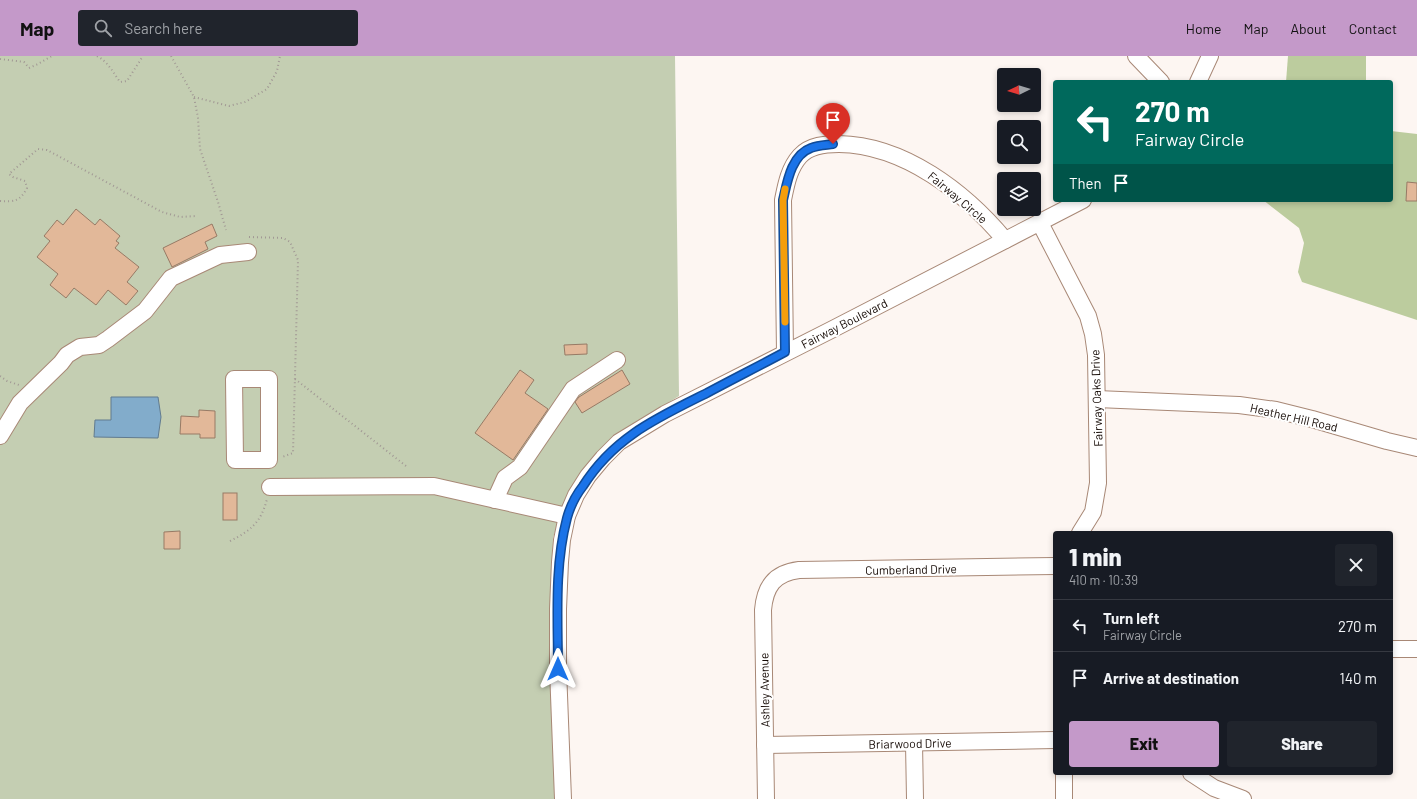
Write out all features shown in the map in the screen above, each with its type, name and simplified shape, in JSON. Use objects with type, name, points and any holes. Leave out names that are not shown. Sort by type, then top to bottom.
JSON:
[{"type":"street","points":[[1136,56],[1160,80]]},
{"type":"street","points":[[1199,80],[1210,56]]},
{"type":"street","name":"Fairway Circle","points":[[785,352],[783,200],[793,166],[801,155],[810,148],[833,144],[849,144],[866,146],[901,157],[926,170],[956,192],[1005,240]]},
{"type":"street","name":"Fairway Boulevard","points":[[563,799],[558,669],[558,609],[562,540],[567,516],[576,495],[588,476],[603,458],[619,442],[661,416],[1079,202]]},
{"type":"street","name":"Fairway Oaks Drive","points":[[1040,223],[1088,316],[1093,334],[1096,355],[1097,491],[1093,512],[1081,531]]},
{"type":"street","points":[[0,436],[20,403],[61,363],[67,355],[80,347],[99,345],[145,311],[171,278],[220,255],[248,252]]},
{"type":"street","points":[[495,500],[505,478],[520,467],[573,389],[617,360]]},
{"type":"street","points":[[234,379],[269,379],[270,460],[235,460],[234,379]]},
{"type":"street","name":"Heather Hill Road","points":[[1097,399],[1247,406],[1276,410],[1417,448]]},
{"type":"street","points":[[270,487],[434,486],[567,516]]},
{"type":"street","name":"Cumberland Drive","points":[[771,583],[784,574],[799,570],[1053,564]]},
{"type":"street","name":"Ashley Avenue","points":[[766,799],[763,610],[765,596],[771,583]]},
{"type":"street","points":[[1393,650],[1417,649]]},
{"type":"street","name":"Briarwood Drive","points":[[765,745],[1053,740]]},
{"type":"street","points":[[914,743],[915,799]]},
{"type":"street","points":[[1064,775],[1064,799]]},
{"type":"street","points":[[1194,775],[1214,788],[1243,799]]},
{"type":"path","points":[[0,59],[24,62],[29,68],[52,56]]},
{"type":"path","points":[[97,56],[103,59],[120,82],[127,81],[143,56]]},
{"type":"path","points":[[171,56],[194,97],[198,118],[200,149],[226,230]]},
{"type":"path","points":[[194,97],[228,106],[245,102],[267,89],[277,71],[280,56]]},
{"type":"path","points":[[0,201],[12,202],[22,197],[27,188],[25,181],[9,174],[38,149],[47,150],[162,212],[180,217],[196,216]]},
{"type":"path","points":[[0,376],[33,390]]},
{"type":"path","points":[[294,379],[406,466]]},
{"type":"green space","points":[[0,56],[675,56],[679,396],[634,424],[563,505],[553,538],[552,584],[556,799],[0,799]]},
{"type":"green space","points":[[1288,56],[1366,56],[1366,80],[1286,80]]},
{"type":"green space","points":[[1393,131],[1417,134],[1417,320],[1302,282],[1298,272],[1304,243],[1299,228],[1266,202],[1393,202]]},
{"type":"water","points":[[111,397],[158,397],[161,417],[158,438],[94,437],[95,420],[111,420]]},
{"type":"building","points":[[1407,182],[1417,183],[1417,201],[1406,201]]},
{"type":"building","points":[[76,209],[95,225],[100,219],[120,236],[116,241],[119,243],[115,248],[139,267],[127,282],[138,291],[126,305],[108,290],[96,305],[74,288],[66,298],[50,285],[58,274],[37,257],[50,241],[44,236],[57,220],[63,225]]},
{"type":"building","points":[[212,224],[217,236],[205,242],[208,249],[172,267],[163,248]]},
{"type":"building","points":[[587,344],[587,354],[565,355],[564,345]]},
{"type":"building","points":[[520,370],[534,380],[525,393],[548,409],[513,460],[475,433]]},
{"type":"building","points":[[622,370],[630,384],[582,413],[575,402],[579,397]]},
{"type":"building","points":[[199,410],[215,411],[215,438],[200,438],[200,434],[180,434],[181,416],[199,417]]},
{"type":"building","points":[[223,493],[237,493],[237,520],[223,520]]},
{"type":"building","points":[[180,531],[180,549],[164,549],[164,532]]},
{"type":"slow traffic","points":[[785,189],[783,200],[785,322]]},
{"type":"route","points":[[558,669],[558,609],[562,540],[567,516],[576,495],[588,476],[619,442],[657,418],[785,352],[783,200],[793,166],[801,155],[810,148],[820,145],[833,144]]}]
